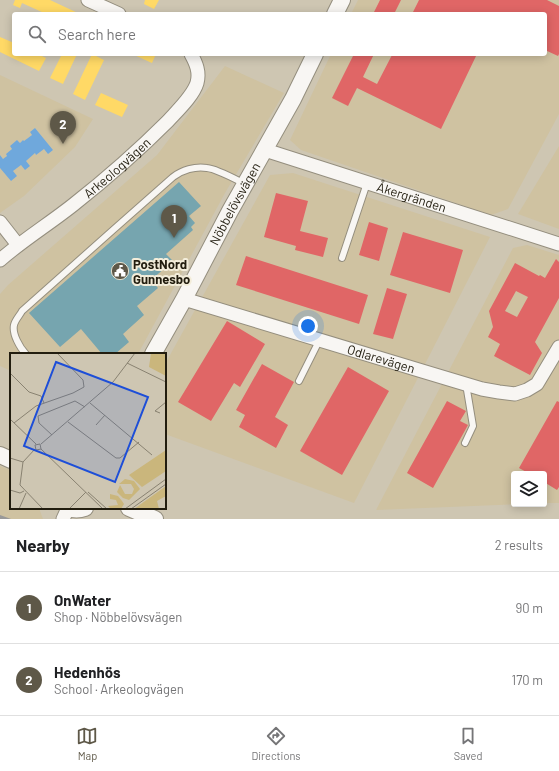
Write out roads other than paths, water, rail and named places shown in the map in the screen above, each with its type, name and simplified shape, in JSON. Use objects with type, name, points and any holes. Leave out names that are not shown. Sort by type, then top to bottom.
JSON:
[{"type":"street","points":[[88,0],[115,12]]},
{"type":"street","points":[[336,12],[342,0]]},
{"type":"street","name":"Arkeologvägen","points":[[0,260],[99,184],[154,135],[175,113],[191,95],[197,84],[199,76],[197,64],[192,56]]},
{"type":"street","name":"Nöbbelövsvägen","points":[[154,353],[184,299],[230,211],[293,99],[314,56]]},
{"type":"street","name":"Åkergränden","points":[[264,150],[559,244]]},
{"type":"street","points":[[0,222],[18,246]]},
{"type":"street","name":"Odlarevägen","points":[[184,299],[466,384],[493,391],[515,394],[527,390],[537,384],[559,347]]},
{"type":"street","points":[[0,455],[10,460]]},
{"type":"street","points":[[63,519],[68,509]]},
{"type":"street","points":[[70,509],[82,509]]},
{"type":"street","points":[[131,509],[155,519]]},
{"type":"lane","points":[[24,353],[18,342],[14,324],[22,311],[173,177],[180,172],[199,167],[207,168],[245,184]]},
{"type":"lane","points":[[342,258],[367,183]]},
{"type":"lane","points":[[299,381],[319,340]]},
{"type":"lane","points":[[465,443],[473,426],[466,384]]},
{"type":"place","name":"Hedenhös","points":[[63,144]]},
{"type":"place","name":"OnWater","points":[[174,238]]},
{"type":"place","name":"PostNord Gunnesbo","points":[[120,271]]}]
